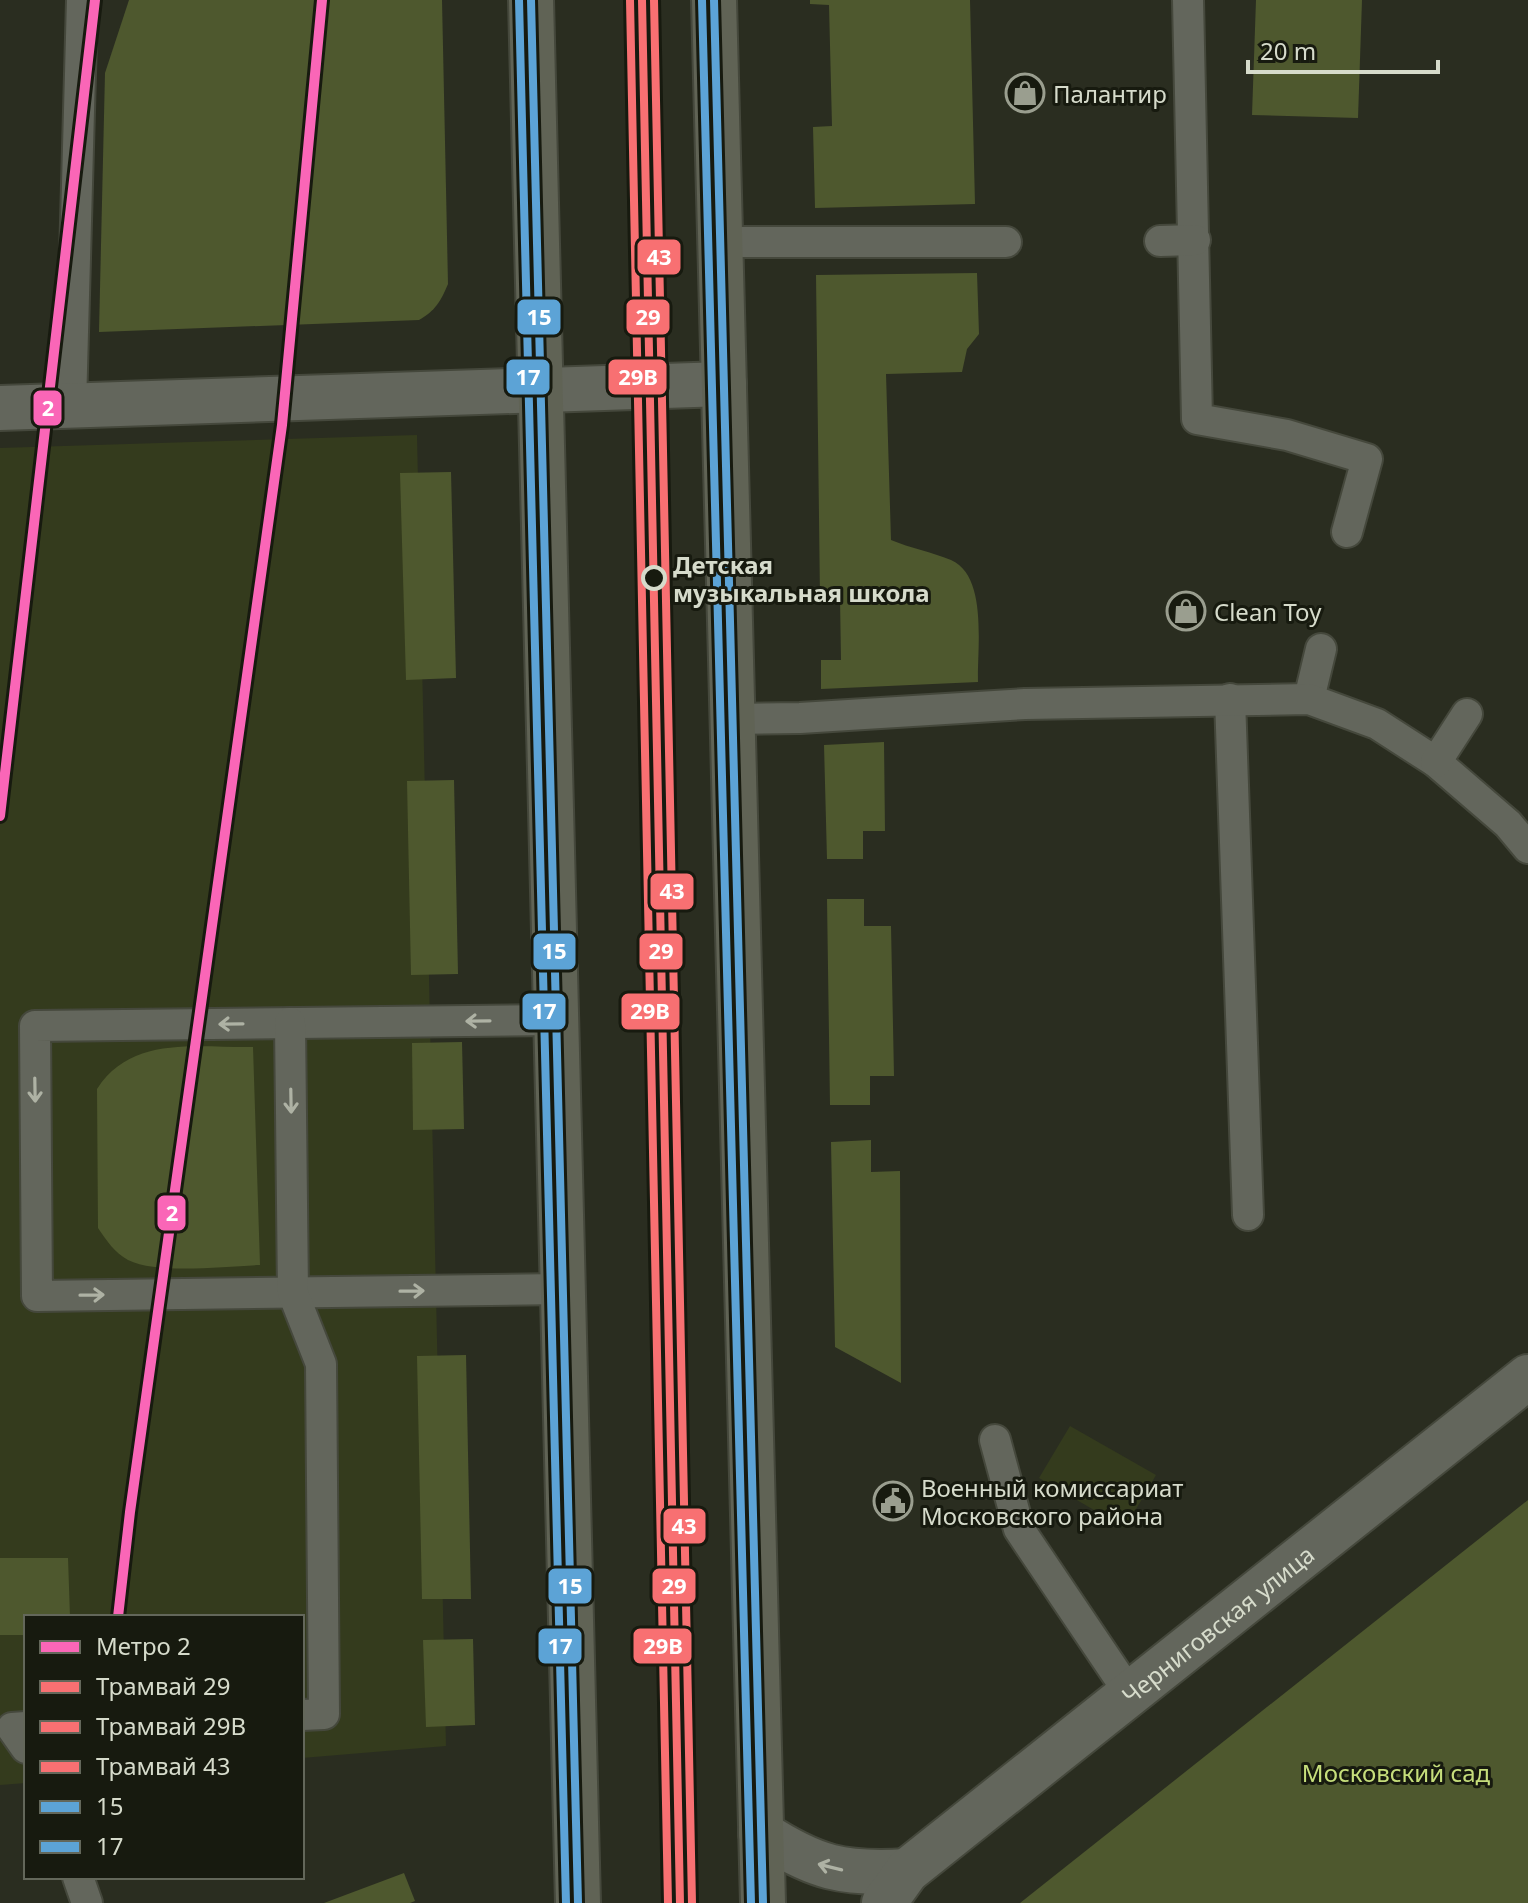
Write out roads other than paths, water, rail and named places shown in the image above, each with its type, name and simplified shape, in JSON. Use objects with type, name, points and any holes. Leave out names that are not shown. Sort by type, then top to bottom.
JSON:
[{"type":"main road","points":[[531,0],[578,1903]]},
{"type":"main road","points":[[714,0],[763,1903]]},
{"type":"street","points":[[0,408],[724,384]]},
{"type":"street","name":"Черниговская улица","points":[[761,1833],[795,1855],[832,1869],[870,1873],[896,1887],[1130,1694],[1528,1377]]},
{"type":"lane","points":[[71,406],[82,0]]},
{"type":"lane","points":[[1188,0],[1197,419],[1287,435],[1367,459],[1347,532]]},
{"type":"lane","points":[[1160,241],[1195,240]]},
{"type":"lane","points":[[720,242],[1006,242]]},
{"type":"lane","points":[[1309,699],[1321,649]]},
{"type":"lane","points":[[1230,699],[1248,1215]]},
{"type":"lane","points":[[733,719],[800,718],[1000,705],[1309,699],[1377,724],[1436,762],[1508,824],[1528,848]]},
{"type":"lane","points":[[1436,762],[1467,714]]},
{"type":"lane","points":[[556,1020],[35,1026],[37,1296],[562,1289]]},
{"type":"lane","points":[[290,1023],[293,1293],[321,1364],[324,1714],[304,1715]]},
{"type":"lane","points":[[995,1440],[1019,1529],[1130,1694]]},
{"type":"lane","points":[[79,1879],[87,1903]]},
{"type":"metro line","name":"2","points":[[0,816],[95,0]]},
{"type":"metro line","name":"2","points":[[118,1615],[282,425],[322,0]]},
{"type":"tram line","name":"29В","points":[[630,0],[668,1903]]},
{"type":"tram line","name":"29","points":[[642,0],[680,1903]]},
{"type":"tram line","name":"43","points":[[654,0],[692,1903]]},
{"type":"place","name":"Палантир","points":[[1025,93]]},
{"type":"place","name":"Детская музыкальная школа","points":[[654,578]]},
{"type":"place","name":"Clean Toy","points":[[1186,611]]},
{"type":"place","name":"Военный комиссариат Московского района","points":[[893,1501]]},
{"type":"park label","name":"Московский сад","points":[[1396,1772]]}]
